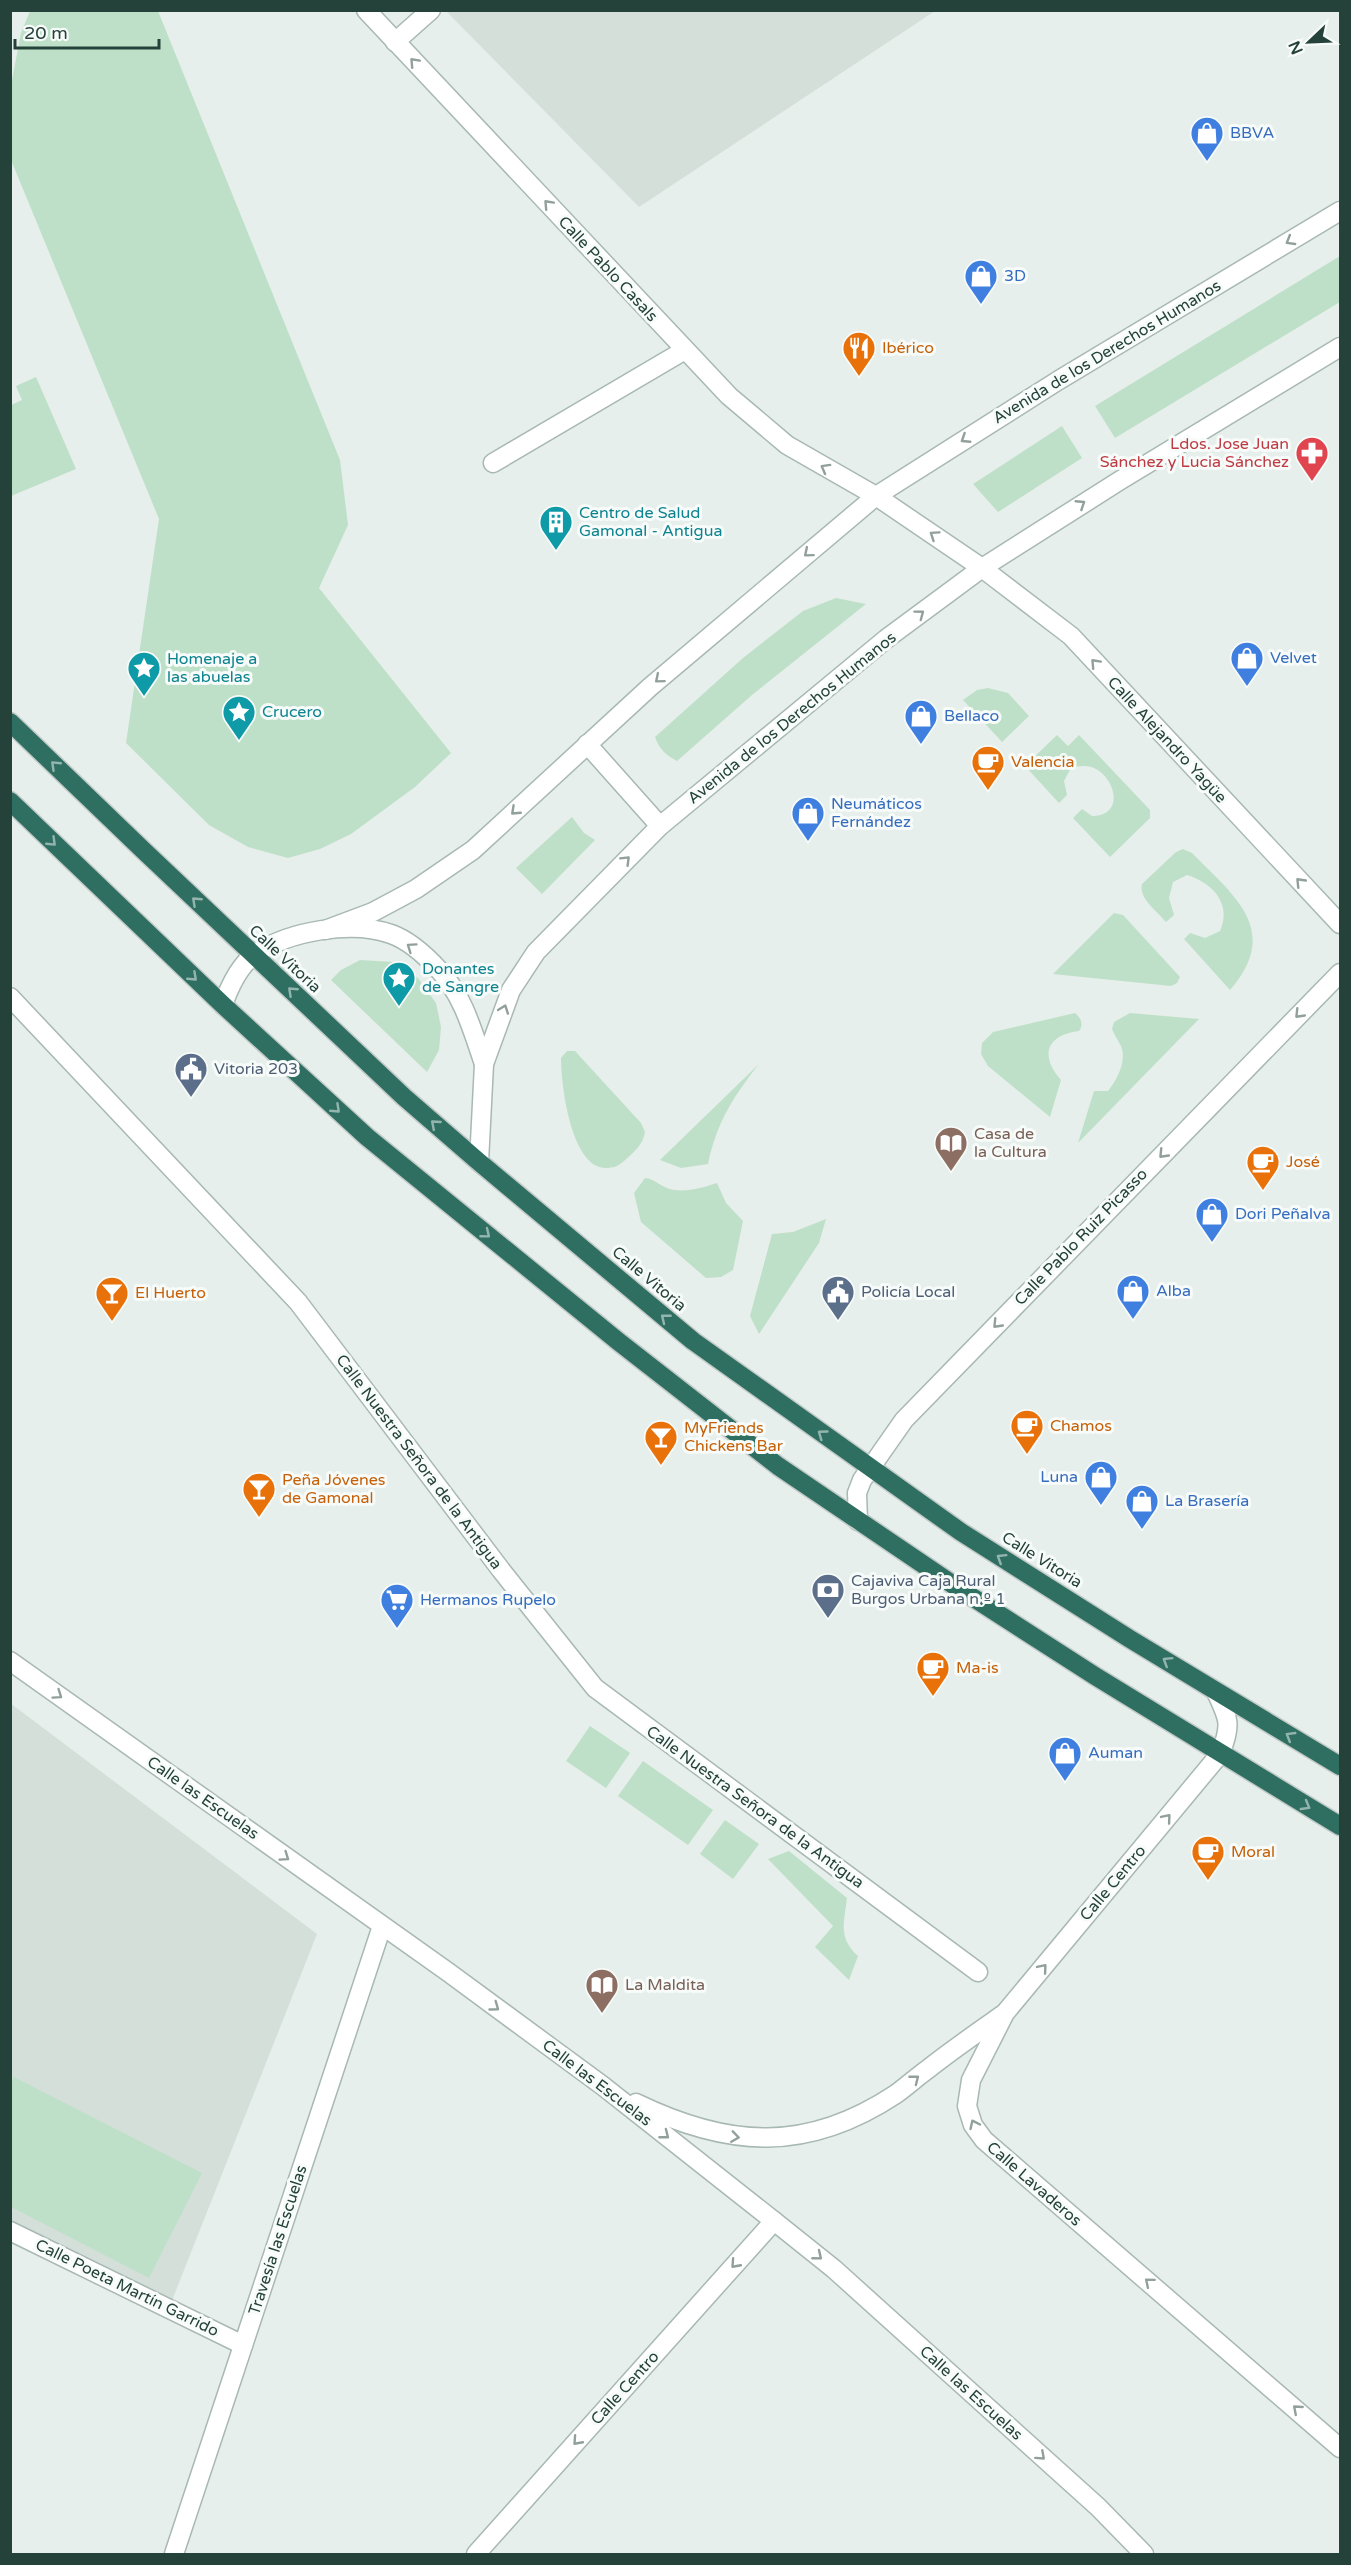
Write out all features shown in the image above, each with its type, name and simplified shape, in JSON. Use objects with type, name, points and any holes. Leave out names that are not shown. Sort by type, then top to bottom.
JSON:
[{"type":"highway","name":"Calle Vitoria","points":[[10,722],[404,1097],[693,1341],[961,1532],[1216,1692],[1341,1766]]},
{"type":"highway","points":[[10,801],[223,1005],[367,1137],[533,1273],[778,1466],[965,1593],[1220,1754],[1341,1826]]},
{"type":"street","name":"Calle Pablo Casals","points":[[366,10],[729,396],[763,427],[812,460],[876,496]]},
{"type":"street","points":[[395,42],[431,10]]},
{"type":"street","name":"Avenida de los Derechos Humanos","points":[[325,930],[373,912],[416,889],[473,850],[658,679],[876,496],[1023,402],[1341,211]]},
{"type":"street","name":"Avenida de los Derechos Humanos","points":[[479,1162],[484,1065],[511,990],[536,952],[660,826],[886,639],[982,568],[1119,481],[1341,347]]},
{"type":"street","points":[[493,463],[685,350]]},
{"type":"street","points":[[876,496],[982,568]]},
{"type":"street","name":"Calle Alejandro Yagüe","points":[[982,568],[1071,636],[1341,924]]},
{"type":"street","points":[[587,744],[660,826]]},
{"type":"street","name":"Avenida de los Derechos Humanos","points":[[253,955],[299,933],[372,928],[394,935],[440,971],[467,1014],[484,1065]]},
{"type":"street","points":[[223,1005],[230,985],[253,955]]},
{"type":"street","name":"Calle Pablo Ruiz Picasso","points":[[858,1521],[857,1493],[869,1468],[904,1420],[1341,973]]},
{"type":"street","name":"Calle Nuestra Señora de la Antigua","points":[[10,997],[298,1302],[515,1588],[595,1688],[978,1972]]},
{"type":"street","name":"Calle las Escuelas","points":[[10,1661],[603,2086],[842,2277],[1098,2507],[1144,2554]]},
{"type":"street","points":[[1216,1692],[1227,1714],[1229,1733],[1220,1754]]},
{"type":"street","name":"Calle Centro","points":[[1005,2013],[1220,1754]]},
{"type":"street","name":"Travesía las Escuelas","points":[[174,2554],[382,1926]]},
{"type":"street","points":[[603,2086],[672,2120],[705,2131],[733,2137],[783,2138],[825,2128],[865,2111],[896,2094],[1005,2013]]},
{"type":"street","name":"Calle Lavaderos","points":[[1005,2013],[971,2080],[967,2106],[973,2125],[984,2140],[1341,2448]]},
{"type":"street","name":"Calle Centro","points":[[476,2554],[774,2221]]},
{"type":"street","name":"Calle Poeta Martín Garrido","points":[[10,2231],[243,2345]]},
{"type":"shaded area","points":[[446,11],[935,11],[639,207]]},
{"type":"shaded area","points":[[10,1703],[317,1934],[171,2303],[11,2222]]},
{"type":"green space","points":[[30,11],[158,11],[340,460],[348,525],[319,588],[451,753],[415,787],[351,834],[320,849],[288,858],[248,847],[209,825],[126,743],[159,519],[11,160],[11,85],[21,33]]},
{"type":"green space","points":[[1340,256],[1340,302],[1115,438],[1095,406]]},
{"type":"green space","points":[[36,377],[76,469],[11,496],[11,405],[22,400],[16,386]]},
{"type":"green space","points":[[1062,426],[1082,458],[998,512],[973,484]]},
{"type":"green space","points":[[836,598],[866,604],[752,695],[677,761],[663,751],[655,737],[743,658],[803,611]]},
{"type":"green space","points":[[988,688],[1008,693],[1029,716],[1002,742],[963,700],[977,690]]},
{"type":"green space","points":[[1057,735],[1068,746],[1079,735],[1150,810],[1150,818],[1110,857],[1073,818],[1082,809],[1092,816],[1109,810],[1114,796],[1108,780],[1102,773],[1088,766],[1071,768],[1064,781],[1067,795],[1059,803],[1025,766]]},
{"type":"green space","points":[[572,817],[584,833],[595,840],[542,894],[516,868]]},
{"type":"green space","points":[[1183,849],[1192,853],[1236,899],[1246,915],[1252,932],[1252,949],[1245,969],[1230,990],[1184,939],[1190,933],[1205,938],[1220,931],[1224,912],[1218,896],[1212,889],[1205,883],[1187,875],[1173,882],[1169,898],[1174,915],[1166,922],[1143,894],[1142,884],[1176,852]]},
{"type":"green space","points":[[1114,913],[1123,915],[1180,977],[1177,983],[1171,986],[1053,974]]},
{"type":"green space","points":[[360,960],[394,962],[418,978],[436,1003],[441,1027],[439,1050],[427,1072],[331,980],[341,970]]},
{"type":"green space","points":[[1075,1013],[1081,1021],[1079,1031],[1060,1037],[1053,1042],[1050,1048],[1050,1062],[1061,1080],[1050,1117],[988,1066],[981,1054],[982,1043],[993,1032]]},
{"type":"green space","points":[[1130,1013],[1199,1019],[1078,1143],[1094,1091],[1108,1091],[1120,1070],[1123,1052],[1112,1029],[1114,1022]]},
{"type":"green space","points":[[567,1051],[575,1051],[641,1123],[645,1132],[638,1148],[617,1166],[608,1168],[595,1165],[585,1156],[577,1141],[563,1087],[561,1058]]},
{"type":"green space","points":[[759,1064],[727,1111],[716,1135],[708,1164],[681,1168],[660,1160]]},
{"type":"green space","points":[[645,1178],[673,1190],[692,1190],[717,1183],[726,1203],[743,1221],[733,1270],[721,1277],[706,1278],[641,1222],[634,1193]]},
{"type":"green space","points":[[826,1219],[819,1243],[759,1334],[750,1316],[772,1234],[793,1232]]},
{"type":"green space","points":[[590,1726],[630,1753],[606,1788],[566,1761]]},
{"type":"green space","points":[[643,1761],[713,1810],[688,1845],[618,1796]]},
{"type":"green space","points":[[725,1820],[759,1844],[733,1879],[700,1854]]},
{"type":"green space","points":[[789,1851],[847,1898],[845,1936],[847,1943],[858,1956],[849,1980],[815,1947],[833,1926],[768,1859]]},
{"type":"green space","points":[[14,2077],[202,2173],[149,2278],[11,2207],[10,2083]]},
{"type":"place","name":"BBVA","points":[[1207,162]]},
{"type":"place","name":"3D","points":[[981,305]]},
{"type":"place","name":"Ibérico","points":[[859,377]]},
{"type":"place","name":"Ldos. Jose Juan Sánchez y Lucia Sánchez","points":[[1312,482]]},
{"type":"place","name":"Centro de Salud Gamonal - Antigua","points":[[556,551]]},
{"type":"place","name":"Velvet","points":[[1247,687]]},
{"type":"place","name":"Homenaje a las abuelas","points":[[144,697]]},
{"type":"place","name":"Crucero","points":[[239,741]]},
{"type":"place","name":"Bellaco","points":[[921,745]]},
{"type":"place","name":"Valencia","points":[[988,791]]},
{"type":"place","name":"Neumáticos Fernández","points":[[808,842]]},
{"type":"place","name":"Donantes de Sangre","points":[[399,1007]]},
{"type":"place","name":"Vitoria 203","points":[[191,1098]]},
{"type":"place","name":"Casa de la Cultura","points":[[951,1172]]},
{"type":"place","name":"José","points":[[1263,1191]]},
{"type":"place","name":"Dori Peñalva","points":[[1212,1243]]},
{"type":"place","name":"Alba","points":[[1133,1320]]},
{"type":"place","name":"Policía Local","points":[[838,1321]]},
{"type":"place","name":"El Huerto","points":[[112,1322]]},
{"type":"place","name":"Chamos","points":[[1027,1455]]},
{"type":"place","name":"MyFriends Chickens Bar","points":[[661,1466]]},
{"type":"place","name":"Luna","points":[[1101,1506]]},
{"type":"place","name":"Peña Jóvenes de Gamonal","points":[[259,1518]]},
{"type":"place","name":"La Brasería","points":[[1142,1530]]},
{"type":"place","name":"Cajaviva Caja Rural Burgos Urbana n.º 1","points":[[828,1619]]},
{"type":"place","name":"Hermanos Rupelo","points":[[397,1629]]},
{"type":"place","name":"Ma-is","points":[[933,1697]]},
{"type":"place","name":"Auman","points":[[1065,1782]]},
{"type":"place","name":"Moral","points":[[1208,1881]]},
{"type":"place","name":"La Maldita","points":[[602,2014]]}]
